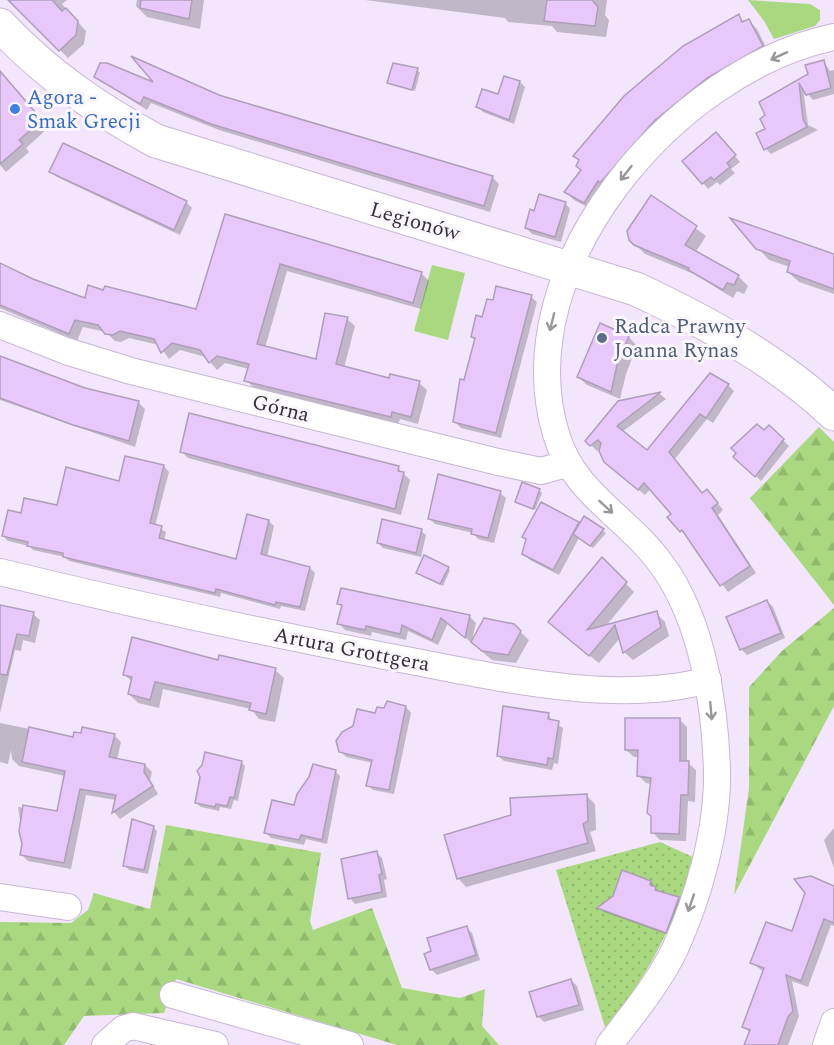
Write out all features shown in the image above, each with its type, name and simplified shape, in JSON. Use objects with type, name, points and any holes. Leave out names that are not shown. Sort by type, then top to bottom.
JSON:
[{"type":"street","name":"Legionów","points":[[0,25],[30,57],[52,76],[117,120],[156,141],[221,163],[571,267],[636,289],[692,315],[748,348],[834,414]]},
{"type":"street","points":[[609,1045],[652,987],[674,949],[693,900],[713,815],[717,777],[708,680],[695,631],[677,590],[662,565],[638,537],[579,482],[566,464],[548,403],[546,364],[550,326],[585,234],[606,200],[652,142],[678,117],[747,71],[791,50],[834,37]]},
{"type":"street","name":"Górna","points":[[0,326],[66,351],[131,371],[498,462],[541,471],[566,464]]},
{"type":"street","name":"Artura Grottgera","points":[[0,572],[202,620],[450,668],[548,684],[615,692],[692,684],[708,680]]},
{"type":"street","points":[[0,897],[68,907]]},
{"type":"street","points":[[173,995],[350,1045]]},
{"type":"street","points":[[826,1045],[834,1022]]},
{"type":"street","points":[[105,1045],[123,1029],[133,1026],[215,1045]]},
{"type":"green space","points":[[748,0],[810,4],[820,10],[820,20],[815,26],[774,39]]},
{"type":"green space","points":[[432,265],[465,273],[448,340],[414,331]]},
{"type":"green space","points":[[819,427],[834,442],[834,605],[750,498]]},
{"type":"green space","points":[[834,608],[834,706],[734,895],[749,788],[749,687],[782,651]]},
{"type":"green space","points":[[166,825],[321,853],[310,921],[313,930],[372,908],[402,988],[460,998],[485,989],[482,1026],[499,1045],[397,1045],[176,979],[164,1013],[84,1016],[64,1045],[0,1045],[0,922],[71,923],[88,910],[94,893],[150,909]]},
{"type":"green space","points":[[660,842],[693,857],[686,882],[659,948],[606,1030],[556,870]]},
{"type":"building","points":[[8,0],[52,0],[62,11],[66,8],[78,21],[76,35],[59,51]]},
{"type":"building","points":[[141,0],[192,0],[189,19],[140,8]]},
{"type":"building","points":[[547,0],[592,0],[598,7],[595,26],[544,21]]},
{"type":"building","points":[[739,14],[742,22],[749,19],[763,46],[707,78],[654,121],[600,183],[598,181],[584,203],[564,192],[581,170],[576,166],[579,160],[573,156],[624,96],[683,46]]},
{"type":"building","points":[[131,56],[219,95],[493,176],[484,206],[211,124],[144,97],[140,104],[94,77],[100,63],[107,63],[153,82]]},
{"type":"building","points":[[824,60],[831,88],[806,95],[799,83],[803,119],[807,127],[764,150],[756,133],[765,129],[760,119],[765,115],[759,102],[808,74],[805,65]]},
{"type":"building","points":[[393,63],[418,68],[412,90],[387,83]]},
{"type":"building","points":[[0,71],[42,120],[19,140],[23,144],[0,164]]},
{"type":"building","points":[[504,76],[520,81],[509,120],[476,107],[482,89],[498,94]]},
{"type":"building","points":[[716,132],[736,155],[727,163],[730,167],[714,180],[711,177],[702,184],[682,161]]},
{"type":"building","points":[[63,143],[187,201],[174,230],[49,172]]},
{"type":"building","points":[[539,194],[566,202],[555,237],[525,228],[530,209],[534,211]]},
{"type":"building","points":[[651,195],[697,226],[685,245],[739,275],[734,285],[727,283],[723,290],[688,270],[689,268],[634,245],[629,240],[627,231]]},
{"type":"building","points":[[225,214],[422,272],[413,303],[280,264],[257,344],[316,359],[325,313],[348,317],[336,364],[389,378],[390,374],[420,381],[411,417],[392,412],[391,417],[244,381],[249,364],[217,356],[209,363],[200,350],[172,343],[161,353],[154,339],[120,331],[113,335],[105,334],[98,325],[75,320],[69,334],[0,305],[0,263],[33,279],[85,298],[88,285],[103,290],[105,286],[196,309]]},
{"type":"building","points":[[730,218],[834,254],[834,289],[787,272],[790,261],[756,249]]},
{"type":"building","points":[[496,286],[532,295],[496,433],[453,422],[460,379],[464,380],[475,338],[471,337],[476,315],[482,317],[487,299],[493,300]]},
{"type":"building","points":[[600,323],[629,336],[617,365],[611,392],[577,377]]},
{"type":"building","points":[[0,356],[85,388],[139,401],[129,441],[73,425],[0,398]]},
{"type":"building","points":[[710,373],[729,384],[706,418],[700,414],[669,452],[702,493],[707,489],[718,503],[712,508],[750,566],[720,586],[682,530],[680,532],[667,517],[671,514],[644,483],[638,490],[604,462],[599,451],[601,443],[598,440],[590,446],[585,441],[618,401],[661,392],[617,426],[647,450]]},
{"type":"building","points":[[189,413],[399,466],[398,471],[404,472],[395,509],[180,452]]},
{"type":"building","points":[[757,424],[764,430],[769,425],[784,439],[755,477],[733,457],[736,453],[731,448]]},
{"type":"building","points":[[125,456],[164,465],[150,523],[162,526],[159,538],[236,559],[247,514],[269,520],[261,554],[310,567],[300,607],[276,602],[275,605],[216,589],[215,593],[63,557],[63,553],[27,546],[28,542],[2,536],[8,510],[21,513],[24,498],[57,505],[66,467],[119,481]]},
{"type":"building","points":[[438,474],[501,491],[488,538],[471,534],[472,529],[428,519]]},
{"type":"building","points":[[522,482],[540,489],[533,509],[515,502]]},
{"type":"building","points":[[541,502],[579,522],[553,570],[522,554],[526,539],[522,537]]},
{"type":"building","points":[[584,516],[604,529],[590,546],[573,534]]},
{"type":"building","points":[[382,519],[422,529],[416,553],[377,543]]},
{"type":"building","points":[[424,555],[449,567],[440,584],[416,573]]},
{"type":"building","points":[[602,557],[627,582],[587,630],[657,611],[661,627],[623,653],[615,625],[589,656],[548,622]]},
{"type":"building","points":[[341,588],[470,615],[465,638],[441,618],[432,640],[402,625],[400,634],[366,626],[365,630],[337,624],[342,605],[337,604]]},
{"type":"building","points":[[767,600],[781,633],[740,650],[726,617]]},
{"type":"building","points":[[0,605],[34,612],[29,636],[17,634],[7,675],[0,674]]},
{"type":"building","points":[[484,618],[514,624],[521,631],[508,655],[482,651],[471,642]]},
{"type":"building","points":[[132,637],[218,660],[219,655],[276,668],[266,714],[249,710],[251,703],[155,682],[150,700],[128,694],[132,677],[123,675]]},
{"type":"building","points":[[387,701],[406,706],[389,790],[366,786],[372,760],[339,752],[336,741],[342,732],[353,726],[357,709],[375,713],[377,707],[384,708]]},
{"type":"building","points":[[503,706],[549,713],[548,719],[559,721],[553,759],[548,758],[547,765],[497,756]]},
{"type":"building","points":[[625,718],[680,718],[680,761],[689,761],[688,795],[681,795],[679,834],[651,833],[651,816],[647,813],[651,778],[637,776],[638,750],[625,750]]},
{"type":"building","points":[[29,727],[73,737],[74,732],[81,733],[82,727],[115,734],[109,757],[145,764],[144,772],[153,786],[112,813],[116,795],[80,789],[64,863],[20,855],[22,844],[19,831],[23,805],[57,811],[65,771],[22,762]]},
{"type":"building","points":[[205,752],[242,761],[234,798],[230,797],[227,806],[216,804],[215,807],[195,803],[200,777],[197,771],[202,765]]},
{"type":"building","points":[[313,764],[336,770],[322,840],[301,835],[299,840],[264,833],[272,800],[294,805],[297,794],[309,777]]},
{"type":"building","points":[[587,794],[588,821],[583,824],[588,843],[457,879],[444,835],[511,815],[510,798]]},
{"type":"building","points":[[132,819],[154,826],[144,870],[123,866]]},
{"type":"building","points":[[377,851],[382,874],[379,875],[382,892],[348,899],[341,859]]},
{"type":"building","points":[[622,870],[651,881],[650,885],[656,887],[655,890],[679,897],[666,933],[597,908],[613,896]]},
{"type":"building","points":[[811,876],[834,886],[834,923],[824,919],[801,981],[786,975],[793,1011],[788,1017],[778,1045],[744,1045],[750,1030],[742,1027],[764,968],[750,963],[766,922],[792,931],[805,893],[794,879]]},
{"type":"building","points":[[467,926],[476,955],[430,970],[424,954],[431,951],[427,938]]},
{"type":"building","points":[[571,979],[579,1005],[537,1017],[529,992]]},
{"type":"place","name":"Agora - Smak Grecji","points":[[15,109]]},
{"type":"place","name":"Radca Prawny Joanna Rynas","points":[[602,338]]}]
